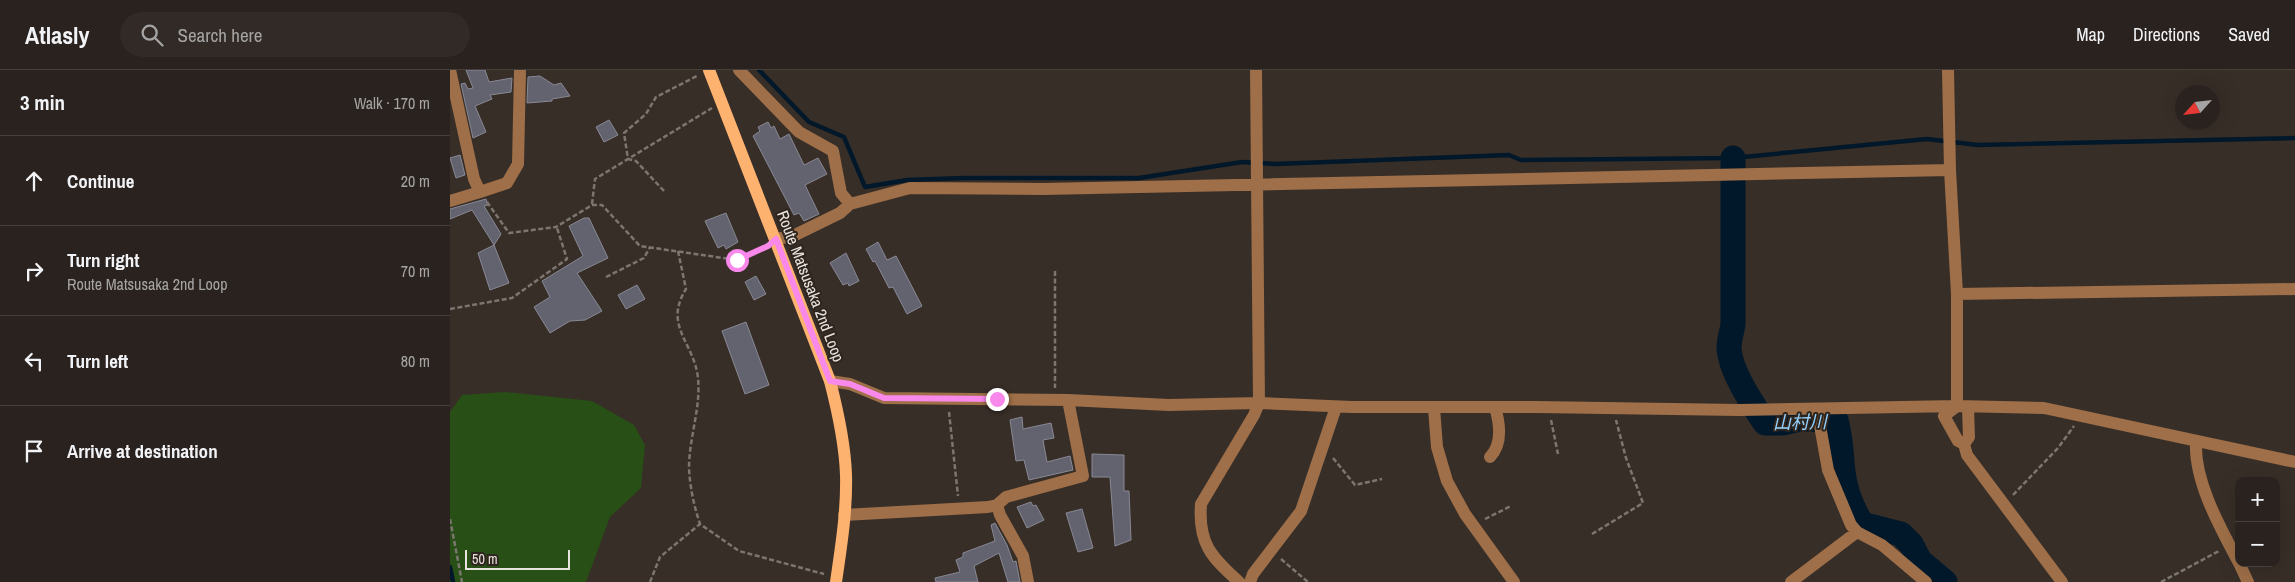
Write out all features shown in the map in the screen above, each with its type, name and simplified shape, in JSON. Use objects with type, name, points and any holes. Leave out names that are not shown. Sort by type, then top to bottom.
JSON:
[{"type":"main road","name":"Route Matsusaka 2nd Loop","points":[[704,73],[722,102],[830,381],[841,426],[846,476],[837,580]]},
{"type":"street","points":[[450,70],[468,156],[480,192]]},
{"type":"street","points":[[450,201],[507,183],[518,164],[520,70]]},
{"type":"street","points":[[739,70],[799,132],[833,151],[841,194],[850,204]]},
{"type":"street","points":[[1239,582],[1217,562],[1201,534],[1201,504],[1254,416],[1259,402],[1256,70]]},
{"type":"street","points":[[1948,70],[1950,170],[1962,407],[1969,437],[1964,444]]},
{"type":"street","points":[[776,239],[793,236],[840,213],[850,204],[910,188],[1043,188],[1950,170]]},
{"type":"street","points":[[1957,294],[2295,289]]},
{"type":"street","points":[[830,381],[850,384],[884,398],[1061,400],[1169,405],[1259,402],[1336,407],[1434,408],[2044,408],[2196,442],[2206,441],[2253,455],[2295,462]]},
{"type":"street","points":[[844,515],[959,507],[988,507],[997,505],[1006,498],[1083,476],[1061,400]]},
{"type":"street","points":[[1250,582],[1253,574],[1301,511],[1336,407]]},
{"type":"street","points":[[1490,457],[1498,449],[1499,440],[1498,419],[1495,407]]},
{"type":"street","points":[[1962,407],[1944,416],[1958,441],[1964,444],[1967,455],[2062,582]]},
{"type":"street","points":[[1434,408],[1437,447],[1447,481],[1473,525],[1514,582]]},
{"type":"street","points":[[1817,409],[1828,470],[1850,525],[1857,532],[1882,545],[1926,582]]},
{"type":"street","points":[[2196,442],[2195,457],[2215,517],[2235,555]]},
{"type":"street","points":[[997,505],[1000,515],[1023,556],[1028,582]]},
{"type":"street","points":[[1791,582],[1857,532]]},
{"type":"street","points":[[2241,567],[2248,582]]},
{"type":"path","points":[[628,159],[624,133],[646,114],[656,97],[704,73]]},
{"type":"path","points":[[592,205],[595,179],[722,102]]},
{"type":"path","points":[[628,159],[636,161],[664,191]]},
{"type":"path","points":[[480,192],[509,233],[556,228],[592,205],[602,205],[640,246],[737,260],[768,246],[776,239]]},
{"type":"path","points":[[450,309],[512,298],[568,259],[556,228]]},
{"type":"path","points":[[606,277],[644,258],[650,247]]},
{"type":"path","points":[[678,251],[686,289],[677,303],[679,327],[696,367],[699,389],[689,467],[692,500],[700,524],[739,551],[837,580]]},
{"type":"path","points":[[1055,270],[1061,400]]},
{"type":"path","points":[[948,398],[959,507]]},
{"type":"path","points":[[1592,534],[1643,503],[1626,458],[1617,427],[1615,408]]},
{"type":"path","points":[[1548,412],[1558,454]]},
{"type":"path","points":[[2004,504],[2058,448],[2080,417]]},
{"type":"path","points":[[1323,448],[1344,469],[1355,485],[1382,479]]},
{"type":"path","points":[[1473,525],[1511,506]]},
{"type":"path","points":[[450,519],[462,582]]},
{"type":"path","points":[[650,582],[660,557],[700,524]]},
{"type":"path","points":[[2161,582],[2230,545]]},
{"type":"path","points":[[1271,550],[1308,582]]},
{"type":"green space","points":[[505,392],[592,401],[634,425],[645,445],[641,488],[610,517],[586,582],[450,582],[450,412],[462,395]]},
{"type":"building","points":[[466,70],[485,70],[489,82],[512,78],[511,92],[490,95],[492,99],[475,106],[486,132],[473,138],[461,84],[465,83],[468,89],[473,88]]},
{"type":"building","points":[[540,76],[554,85],[561,83],[570,96],[552,99],[552,101],[527,103],[528,77]]},
{"type":"building","points":[[609,120],[618,135],[604,142],[596,127]]},
{"type":"building","points":[[768,122],[771,128],[774,126],[780,139],[789,134],[804,165],[818,158],[827,174],[805,185],[819,214],[804,221],[799,213],[794,215],[753,136],[760,131],[758,127]]},
{"type":"building","points":[[460,155],[465,175],[456,178],[450,158]]},
{"type":"building","points":[[486,199],[488,205],[484,206],[501,234],[494,245],[472,210],[450,219],[450,209]]},
{"type":"building","points":[[726,213],[738,242],[726,249],[724,245],[718,248],[705,221]]},
{"type":"building","points":[[584,218],[589,218],[608,258],[577,273],[602,311],[585,320],[570,321],[550,333],[534,307],[550,297],[542,281],[583,256],[569,226]]},
{"type":"building","points":[[878,242],[887,260],[896,256],[922,306],[907,314],[893,287],[889,288],[875,261],[873,262],[866,249]]},
{"type":"building","points":[[494,245],[509,283],[490,290],[478,253]]},
{"type":"building","points":[[846,253],[859,281],[849,286],[848,283],[843,285],[830,263]]},
{"type":"building","points":[[756,276],[766,294],[754,300],[745,282]]},
{"type":"building","points":[[637,285],[645,299],[626,309],[618,295]]},
{"type":"building","points":[[746,322],[769,385],[745,394],[722,331]]},
{"type":"building","points":[[1022,417],[1023,429],[1051,423],[1054,438],[1043,440],[1047,462],[1070,456],[1073,470],[1029,480],[1024,460],[1016,461],[1010,420]]},
{"type":"building","points":[[1092,454],[1124,455],[1124,491],[1129,491],[1131,540],[1115,546],[1110,477],[1092,477]]},
{"type":"building","points":[[1031,502],[1033,506],[1036,505],[1044,520],[1027,528],[1017,507]]},
{"type":"building","points":[[1082,509],[1093,548],[1078,552],[1066,513]]},
{"type":"building","points":[[995,523],[1007,545],[1013,562],[1016,561],[1020,582],[1008,582],[999,553],[974,566],[978,582],[936,582],[935,578],[960,572],[956,560],[963,557],[963,553],[995,541],[991,525]]},
{"type":"waterway","points":[[759,70],[809,122],[844,137],[865,187],[907,180],[964,178],[1139,178],[1242,162],[1275,164],[1509,155],[1521,160],[1733,158],[1927,139],[1978,145],[2295,138]]},
{"type":"waterway","name":"山村川","points":[[1733,158],[1733,324],[1729,348],[1737,377],[1765,423],[1783,423],[1799,419],[1836,420],[1845,485],[1852,505],[1862,524],[1901,534],[1911,544],[1920,561],[1945,582]]},
{"type":"waterway","points":[[450,567],[453,582]]},
{"type":"route","points":[[737,260],[768,246],[776,239],[830,381],[850,384],[884,398],[997,399]]}]
